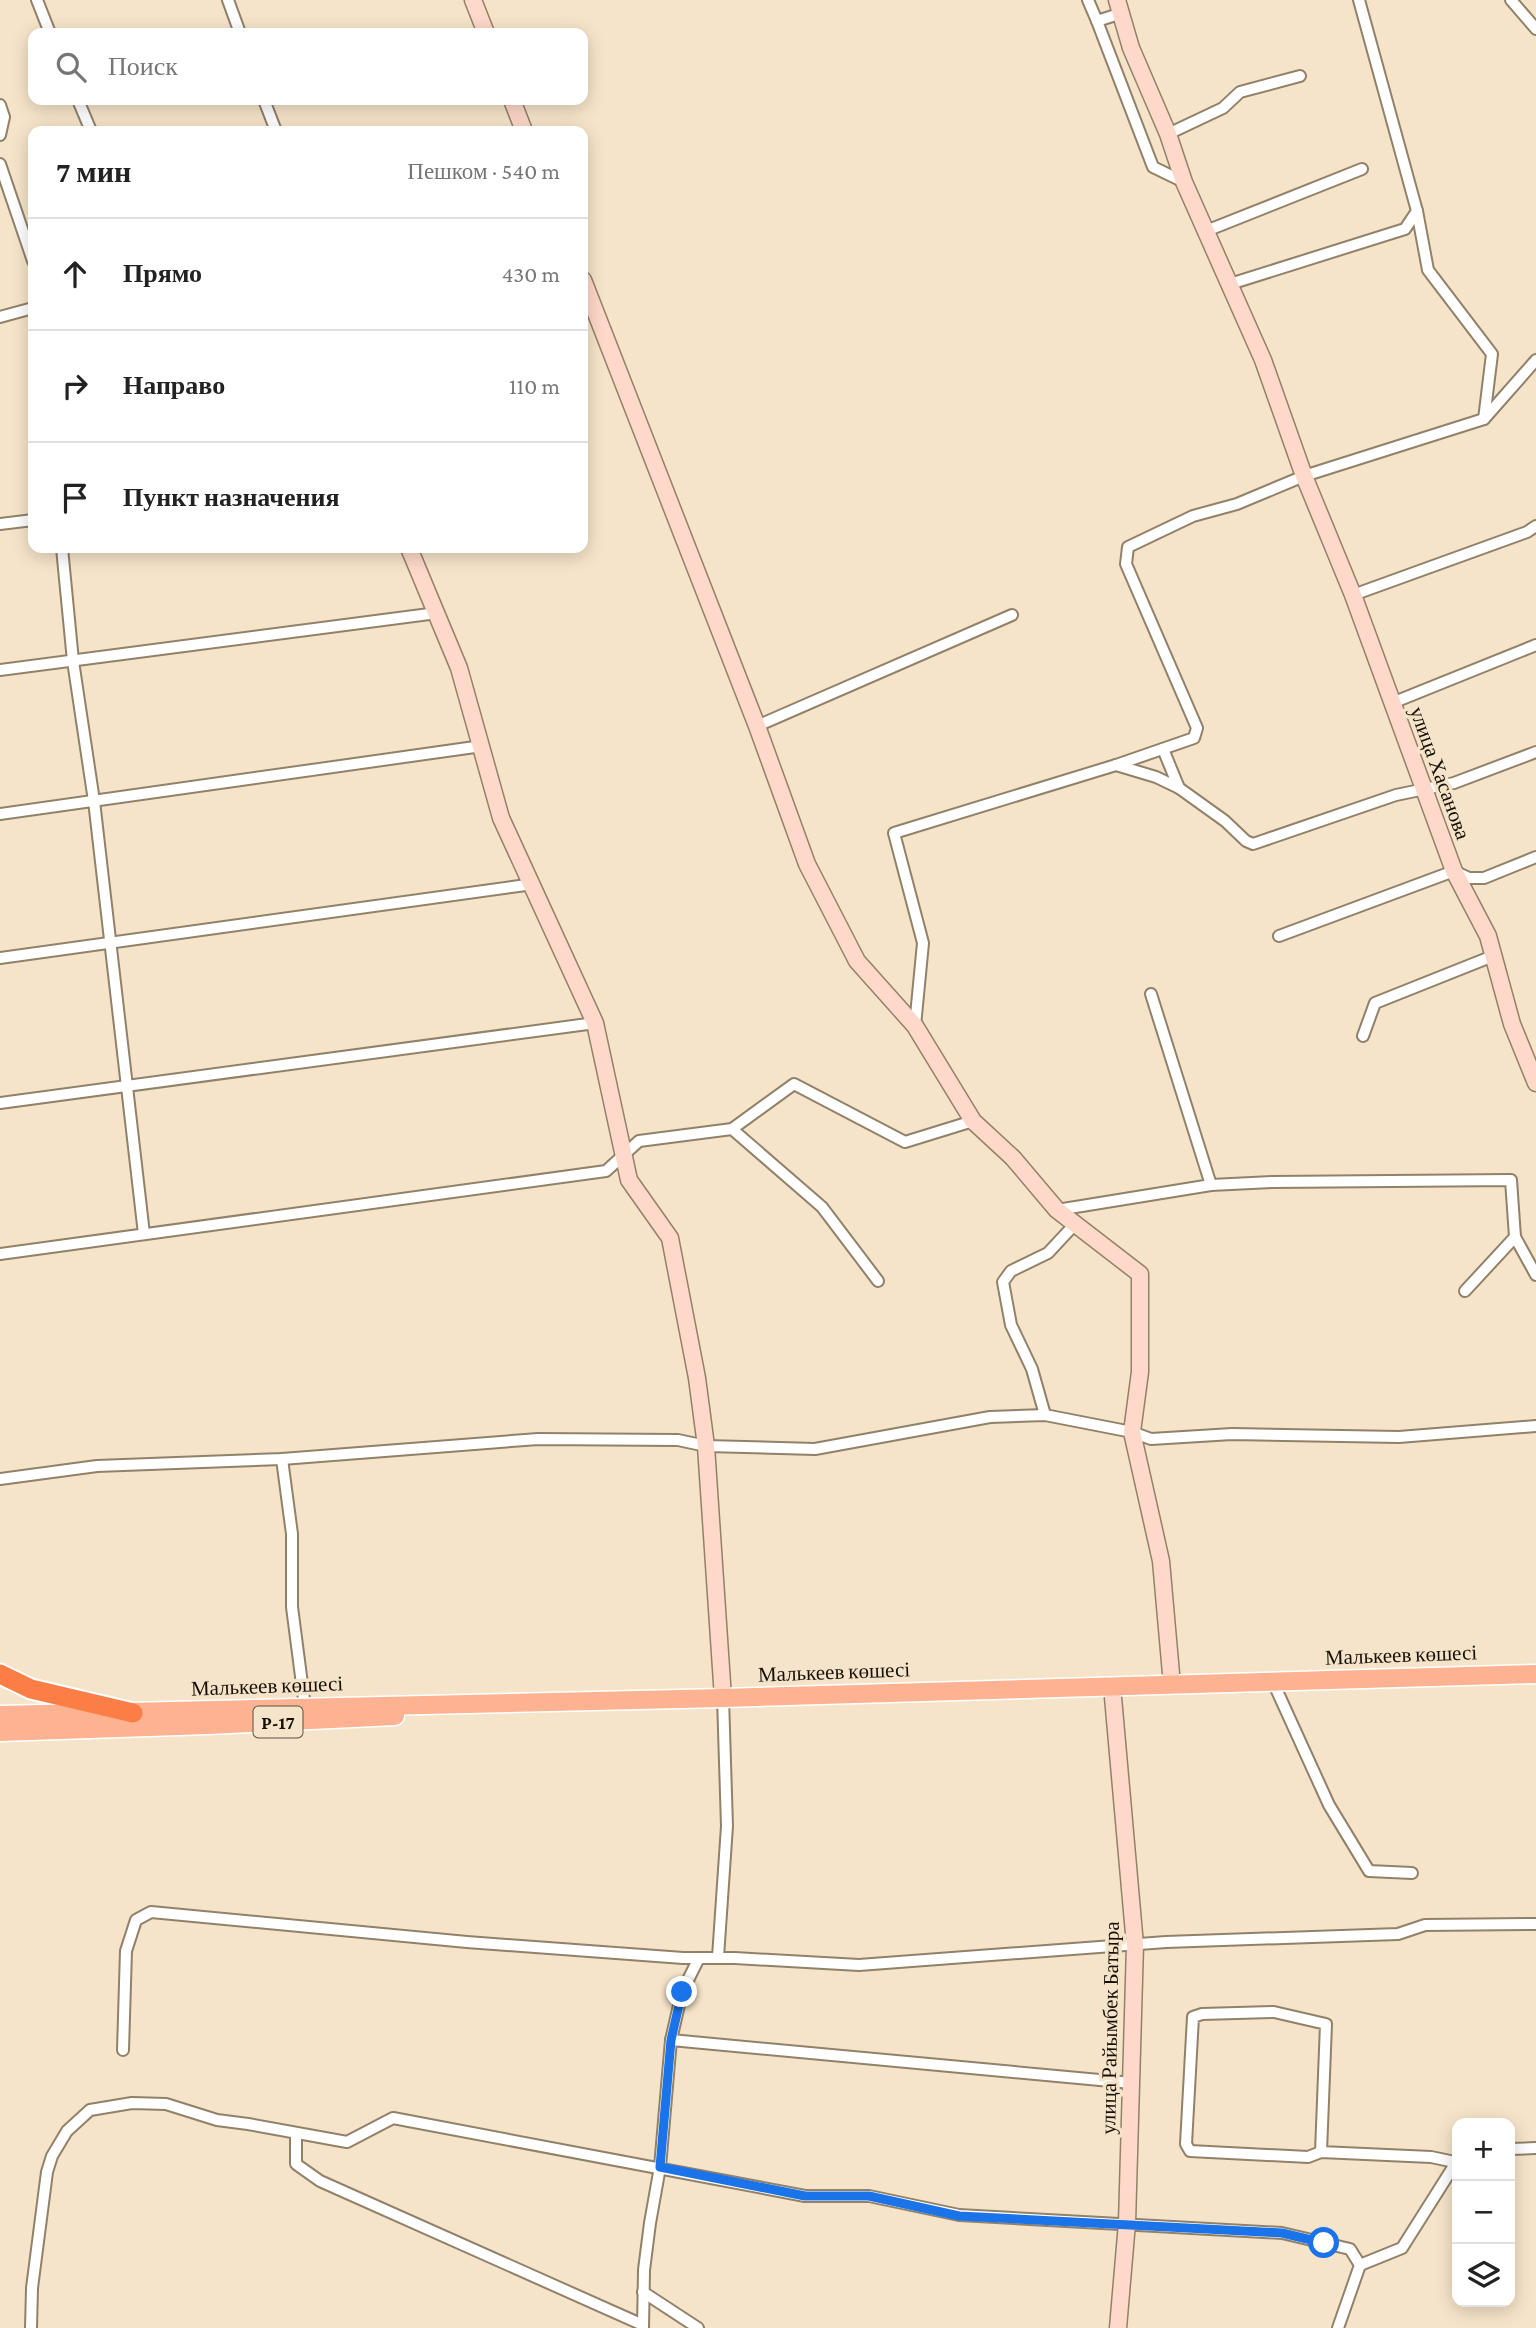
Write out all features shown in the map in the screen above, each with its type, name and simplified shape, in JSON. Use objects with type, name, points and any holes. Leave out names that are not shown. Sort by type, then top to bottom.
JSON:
[{"type":"highway","points":[[0,1674],[31,1689],[133,1713]]},
{"type":"main road","name":"Малькеев көшесі","points":[[0,1715],[723,1698],[1536,1674]]},
{"type":"main road","name":"P-17","points":[[0,1732],[354,1719],[555,1702]]},
{"type":"street","points":[[37,0],[48,28]]},
{"type":"street","points":[[228,0],[238,28]]},
{"type":"street","points":[[473,0],[484,28]]},
{"type":"street","points":[[1088,0],[1153,167],[1184,182]]},
{"type":"street","points":[[1359,0],[1417,211],[1427,270],[1492,354],[1484,419]]},
{"type":"street","points":[[1511,0],[1536,29]]},
{"type":"street","points":[[1097,21],[1120,6]]},
{"type":"street","name":"улица Хасанова","points":[[1120,6],[1131,48],[1168,134],[1184,182],[1263,359],[1304,476],[1353,595],[1454,871],[1488,936],[1512,1024],[1536,1083]]},
{"type":"street","points":[[1168,134],[1223,108],[1240,92],[1300,76]]},
{"type":"street","points":[[0,105],[4,117],[0,135]]},
{"type":"street","points":[[80,105],[89,126]]},
{"type":"street","points":[[266,105],[274,126]]},
{"type":"street","points":[[514,105],[522,126]]},
{"type":"street","points":[[0,164],[28,246]]},
{"type":"street","points":[[1206,231],[1362,169]]},
{"type":"street","points":[[1230,284],[1405,229],[1417,211]]},
{"type":"street","points":[[588,293],[757,726],[807,864],[857,961],[915,1026],[973,1121],[1013,1158],[1057,1209],[1140,1274],[1140,1372],[1132,1432],[1161,1561],[1172,1685]]},
{"type":"street","points":[[0,317],[28,310]]},
{"type":"street","points":[[915,1026],[923,943],[894,834],[1194,738],[1197,728],[1126,564],[1128,547],[1193,516],[1237,504],[1304,476],[1484,419],[1536,360]]},
{"type":"street","points":[[0,524],[28,521]]},
{"type":"street","points":[[1353,595],[1527,532],[1536,526]]},
{"type":"street","points":[[62,553],[73,661],[94,801],[109,944],[129,1085],[144,1234]]},
{"type":"street","points":[[411,553],[459,668],[501,817],[595,1023],[629,1180],[670,1238],[697,1378],[706,1446],[723,1698],[726,1826],[718,1957]]},
{"type":"street","points":[[0,670],[437,612]]},
{"type":"street","points":[[757,726],[1012,615]]},
{"type":"street","points":[[1392,703],[1536,645]]},
{"type":"street","points":[[0,814],[482,746]]},
{"type":"street","points":[[1163,749],[1179,788]]},
{"type":"street","points":[[1116,765],[1156,777],[1179,788],[1253,844],[1396,795],[1454,783],[1536,752]]},
{"type":"street","points":[[1279,936],[1454,871],[1469,878],[1484,878],[1536,857]]},
{"type":"street","points":[[0,958],[533,884]]},
{"type":"street","points":[[1363,1036],[1375,1003],[1493,956]]},
{"type":"street","points":[[1151,994],[1211,1185]]},
{"type":"street","points":[[0,1103],[595,1023]]},
{"type":"street","points":[[606,1171],[639,1141],[732,1129],[794,1084],[905,1142],[973,1121]]},
{"type":"street","points":[[616,1127],[639,1141]]},
{"type":"street","points":[[732,1129],[822,1207],[878,1281]]},
{"type":"street","points":[[0,1254],[606,1171],[629,1180]]},
{"type":"street","points":[[1057,1209],[1211,1185],[1511,1180],[1515,1237],[1536,1275]]},
{"type":"street","points":[[1045,1415],[1032,1369],[1011,1325],[1003,1282],[1011,1271],[1048,1253],[1075,1224]]},
{"type":"street","points":[[1465,1291],[1515,1237]]},
{"type":"street","points":[[0,1479],[96,1466],[282,1459],[538,1439],[678,1440],[706,1446],[815,1449],[990,1417],[1045,1415],[1132,1432],[1151,1439],[1232,1434],[1399,1437],[1536,1426]]},
{"type":"street","points":[[282,1459],[292,1534],[292,1607],[305,1707]]},
{"type":"street","points":[[1273,1682],[1329,1805],[1369,1871],[1412,1873]]},
{"type":"street","name":"улица Райымбек Батыра","points":[[1112,1686],[1135,1945],[1126,2223],[1118,2328]]},
{"type":"street","points":[[123,2050],[126,1951],[136,1920],[151,1912],[467,1942],[699,1958],[859,1965],[1166,1942],[1398,1934],[1425,1925],[1536,1924]]},
{"type":"street","points":[[296,2133],[296,2164],[320,2181],[643,2326],[643,2292],[650,2223],[660,2167],[671,2040],[682,1992],[699,1958]]},
{"type":"street","points":[[1321,2152],[1326,2024],[1274,2012],[1202,2014],[1193,2017],[1186,2144],[1190,2151],[1308,2157],[1321,2152],[1431,2157],[1452,2161]]},
{"type":"street","points":[[671,2040],[1132,2083]]},
{"type":"street","points":[[31,2328],[32,2288],[47,2172],[52,2156],[67,2131],[90,2110],[132,2103],[166,2104],[217,2120],[347,2142],[393,2118],[805,2196],[869,2196],[959,2216],[1282,2233],[1350,2249],[1360,2266]]},
{"type":"street","points":[[1515,2149],[1536,2148]]},
{"type":"street","points":[[1338,2328],[1360,2266],[1402,2248],[1452,2168]]},
{"type":"street","points":[[643,2292],[698,2328]]},
{"type":"route","points":[[682,1992],[671,2040],[660,2167],[805,2196],[869,2196],[959,2216],[1282,2233],[1324,2243]]}]
